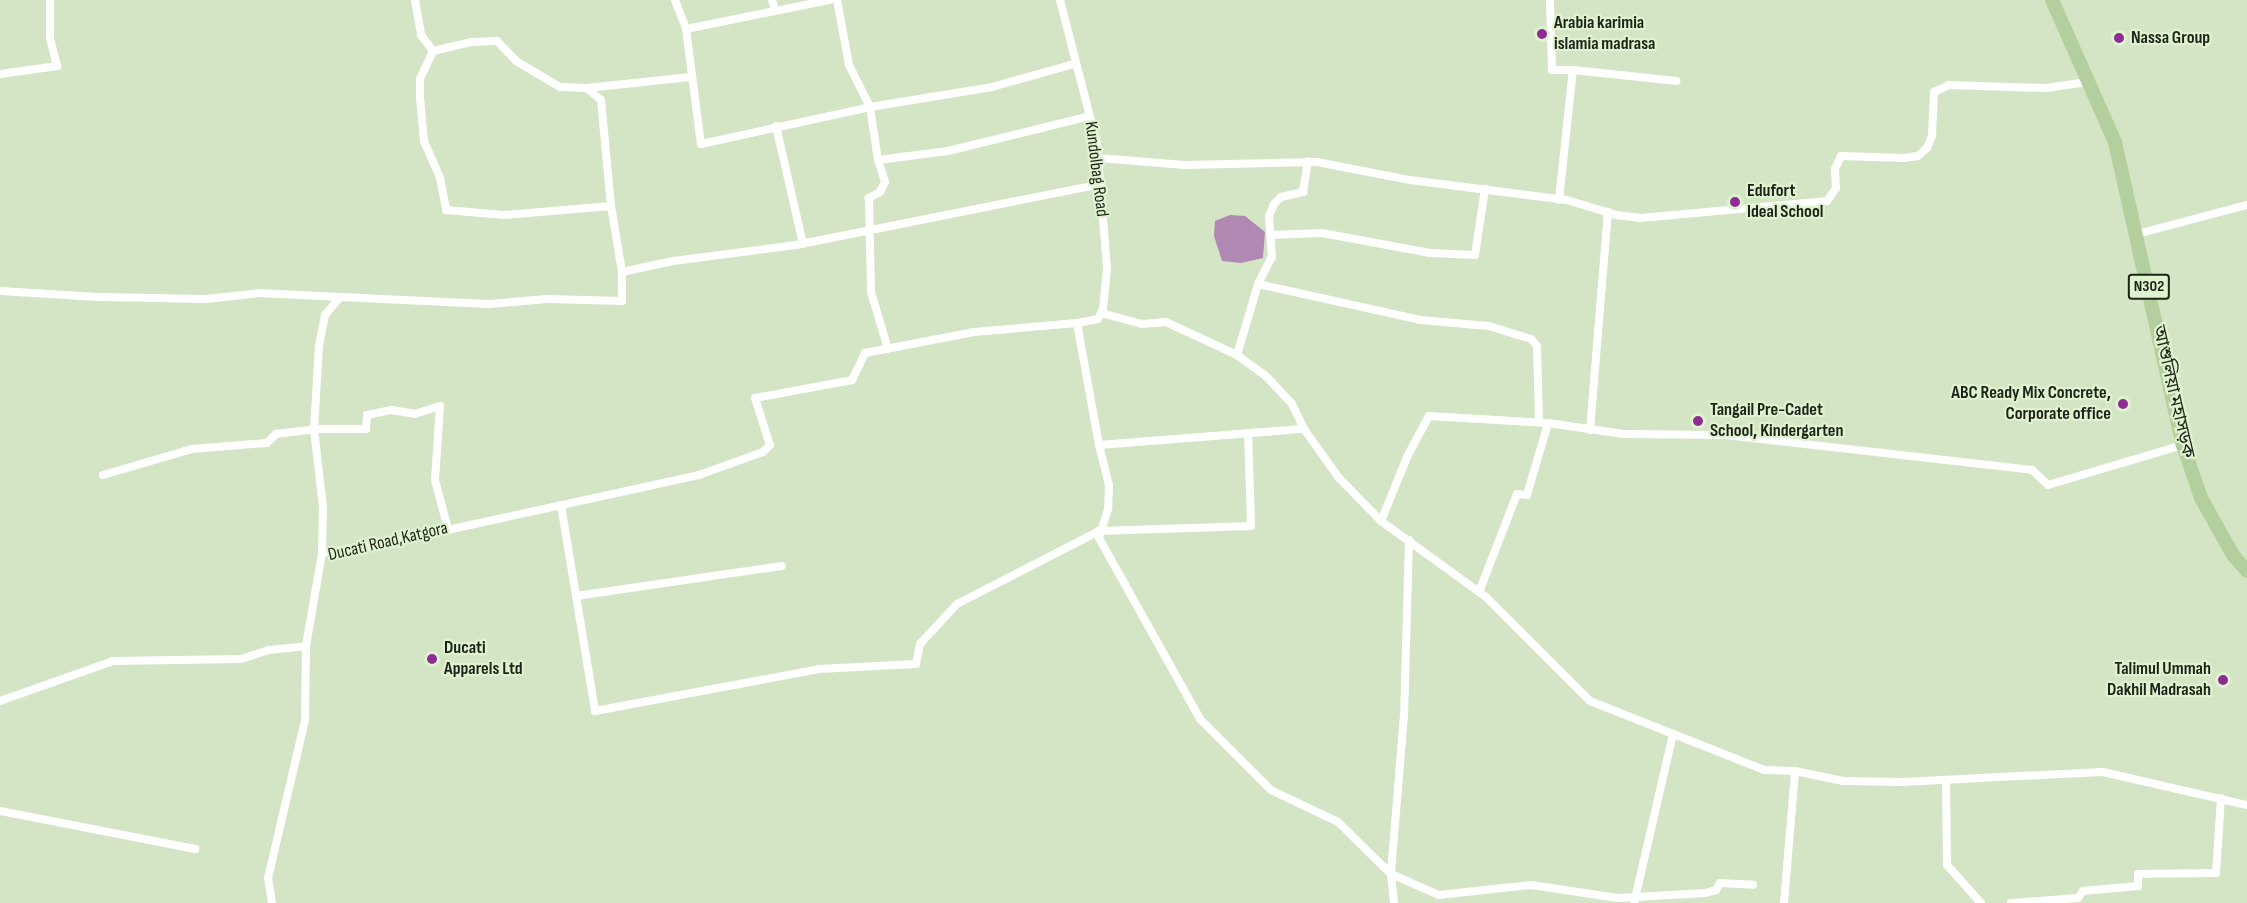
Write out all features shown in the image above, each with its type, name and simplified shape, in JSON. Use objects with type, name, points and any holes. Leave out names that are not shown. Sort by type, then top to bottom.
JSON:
[{"type":"highway","name":"আশুলিয়া মহাসড়ক","points":[[2052,0],[2115,142],[2183,445],[2201,498],[2233,555],[2247,571]]},
{"type":"street","points":[[0,74],[57,66],[50,39],[50,0]]},
{"type":"street","points":[[415,0],[421,35],[433,51]]},
{"type":"street","points":[[675,0],[686,29],[690,77],[701,144],[870,107],[992,87],[1074,64]]},
{"type":"street","points":[[772,0],[776,9]]},
{"type":"street","points":[[686,29],[803,2],[830,0]]},
{"type":"street","points":[[837,0],[849,65],[870,107],[878,160],[885,182],[879,192],[869,198],[871,292],[888,349],[974,332],[1077,323],[1098,319],[1101,314],[1142,324],[1166,322],[1237,355],[1279,390],[1292,404],[1304,429],[1339,478],[1381,521],[1479,592],[1590,701],[1764,770],[1795,771],[1843,781],[1946,780],[2103,772],[2247,805]]},
{"type":"street","name":"Kundolbag Road","points":[[1060,0],[1074,64],[1090,116],[1098,158],[1107,269],[1101,314]]},
{"type":"street","points":[[1550,0],[1552,70],[1573,70],[1676,81]]},
{"type":"street","points":[[433,51],[471,42],[497,41],[516,62],[560,87],[587,88],[690,77]]},
{"type":"street","points":[[433,51],[420,79],[420,98],[424,141],[440,178],[446,210],[504,215],[611,206]]},
{"type":"street","points":[[1559,200],[1573,70]]},
{"type":"street","points":[[1098,158],[1185,165],[1308,161],[1559,200],[1641,218],[1827,201],[1836,188],[1837,161],[1841,156],[1904,158],[1918,156],[1927,148],[1932,136],[1934,92],[1949,85],[2046,88],[2088,82]]},
{"type":"street","points":[[0,291],[98,297],[206,298],[260,293],[489,304],[621,301],[621,272],[611,206],[601,100],[587,88]]},
{"type":"street","points":[[878,160],[948,151],[1090,116]]},
{"type":"street","points":[[776,126],[803,244]]},
{"type":"street","points":[[1237,355],[1258,284],[1272,257],[1269,216],[1274,204],[1281,196],[1303,192],[1308,161]]},
{"type":"street","points":[[621,272],[673,261],[803,244],[1101,184]]},
{"type":"street","points":[[1271,235],[1322,232],[1430,253],[1476,255],[1485,189]]},
{"type":"street","points":[[2137,234],[2247,205]]},
{"type":"street","points":[[1590,430],[1608,212]]},
{"type":"street","points":[[1258,284],[1420,320],[1489,326],[1531,339],[1537,346],[1544,423],[1527,495],[1517,494],[1479,592]]},
{"type":"street","points":[[322,553],[323,507],[314,429],[321,334],[325,315],[340,297]]},
{"type":"street","points":[[1077,323],[1099,445],[1110,485],[1108,509],[1099,531],[1099,538],[1200,719],[1271,790],[1338,822],[1390,874],[1439,895],[1532,885],[1578,894],[1634,900],[1705,893],[1716,890],[1720,883],[1753,885]]},
{"type":"street","name":"Ducati Road,Katgora","points":[[272,903],[268,878],[305,720],[306,646],[322,553],[699,476],[763,452],[770,445],[755,398],[852,381],[865,353],[888,349]]},
{"type":"street","points":[[103,476],[192,449],[267,443],[276,434],[307,433],[314,429],[366,429],[367,415],[391,410],[416,414],[440,406],[435,480],[448,529]]},
{"type":"street","points":[[1381,521],[1408,455],[1429,417],[1544,423],[1590,430],[1726,435],[2032,470],[2048,485],[2183,445]]},
{"type":"street","points":[[1099,445],[1304,429]]},
{"type":"street","points":[[561,505],[595,711],[819,669],[916,664],[920,644],[957,604],[1099,531],[1251,526],[1248,433]]},
{"type":"street","points":[[1394,903],[1390,874],[1404,715],[1409,540]]},
{"type":"street","points":[[576,596],[782,566]]},
{"type":"street","points":[[0,700],[113,661],[241,659],[269,650],[306,646]]},
{"type":"street","points":[[1634,900],[1673,734]]},
{"type":"street","points":[[1784,903],[1795,771]]},
{"type":"street","points":[[1946,780],[1947,865],[1981,903]]},
{"type":"street","points":[[2011,903],[2078,898],[2083,891],[2138,886],[2139,874],[2216,873],[2221,798]]},
{"type":"street","points":[[0,811],[195,849]]},
{"type":"shaded area","points":[[1230,215],[1245,216],[1265,232],[1263,258],[1241,263],[1222,261],[1214,236],[1215,221]]},
{"type":"place","name":"Arabia karimia islamia madrasa","points":[[1542,34]]},
{"type":"place","name":"Nassa Group","points":[[2119,38]]},
{"type":"place","name":"Edufort Ideal School","points":[[1735,202]]},
{"type":"place","name":"ABC Ready Mix Concrete, Corporate office","points":[[2123,404]]},
{"type":"place","name":"Tangail Pre-Cadet School, Kindergarten","points":[[1698,421]]},
{"type":"place","name":"Ducati Apparels Ltd","points":[[432,659]]},
{"type":"place","name":"Talimul Ummah Dakhil Madrasah","points":[[2223,680]]}]
